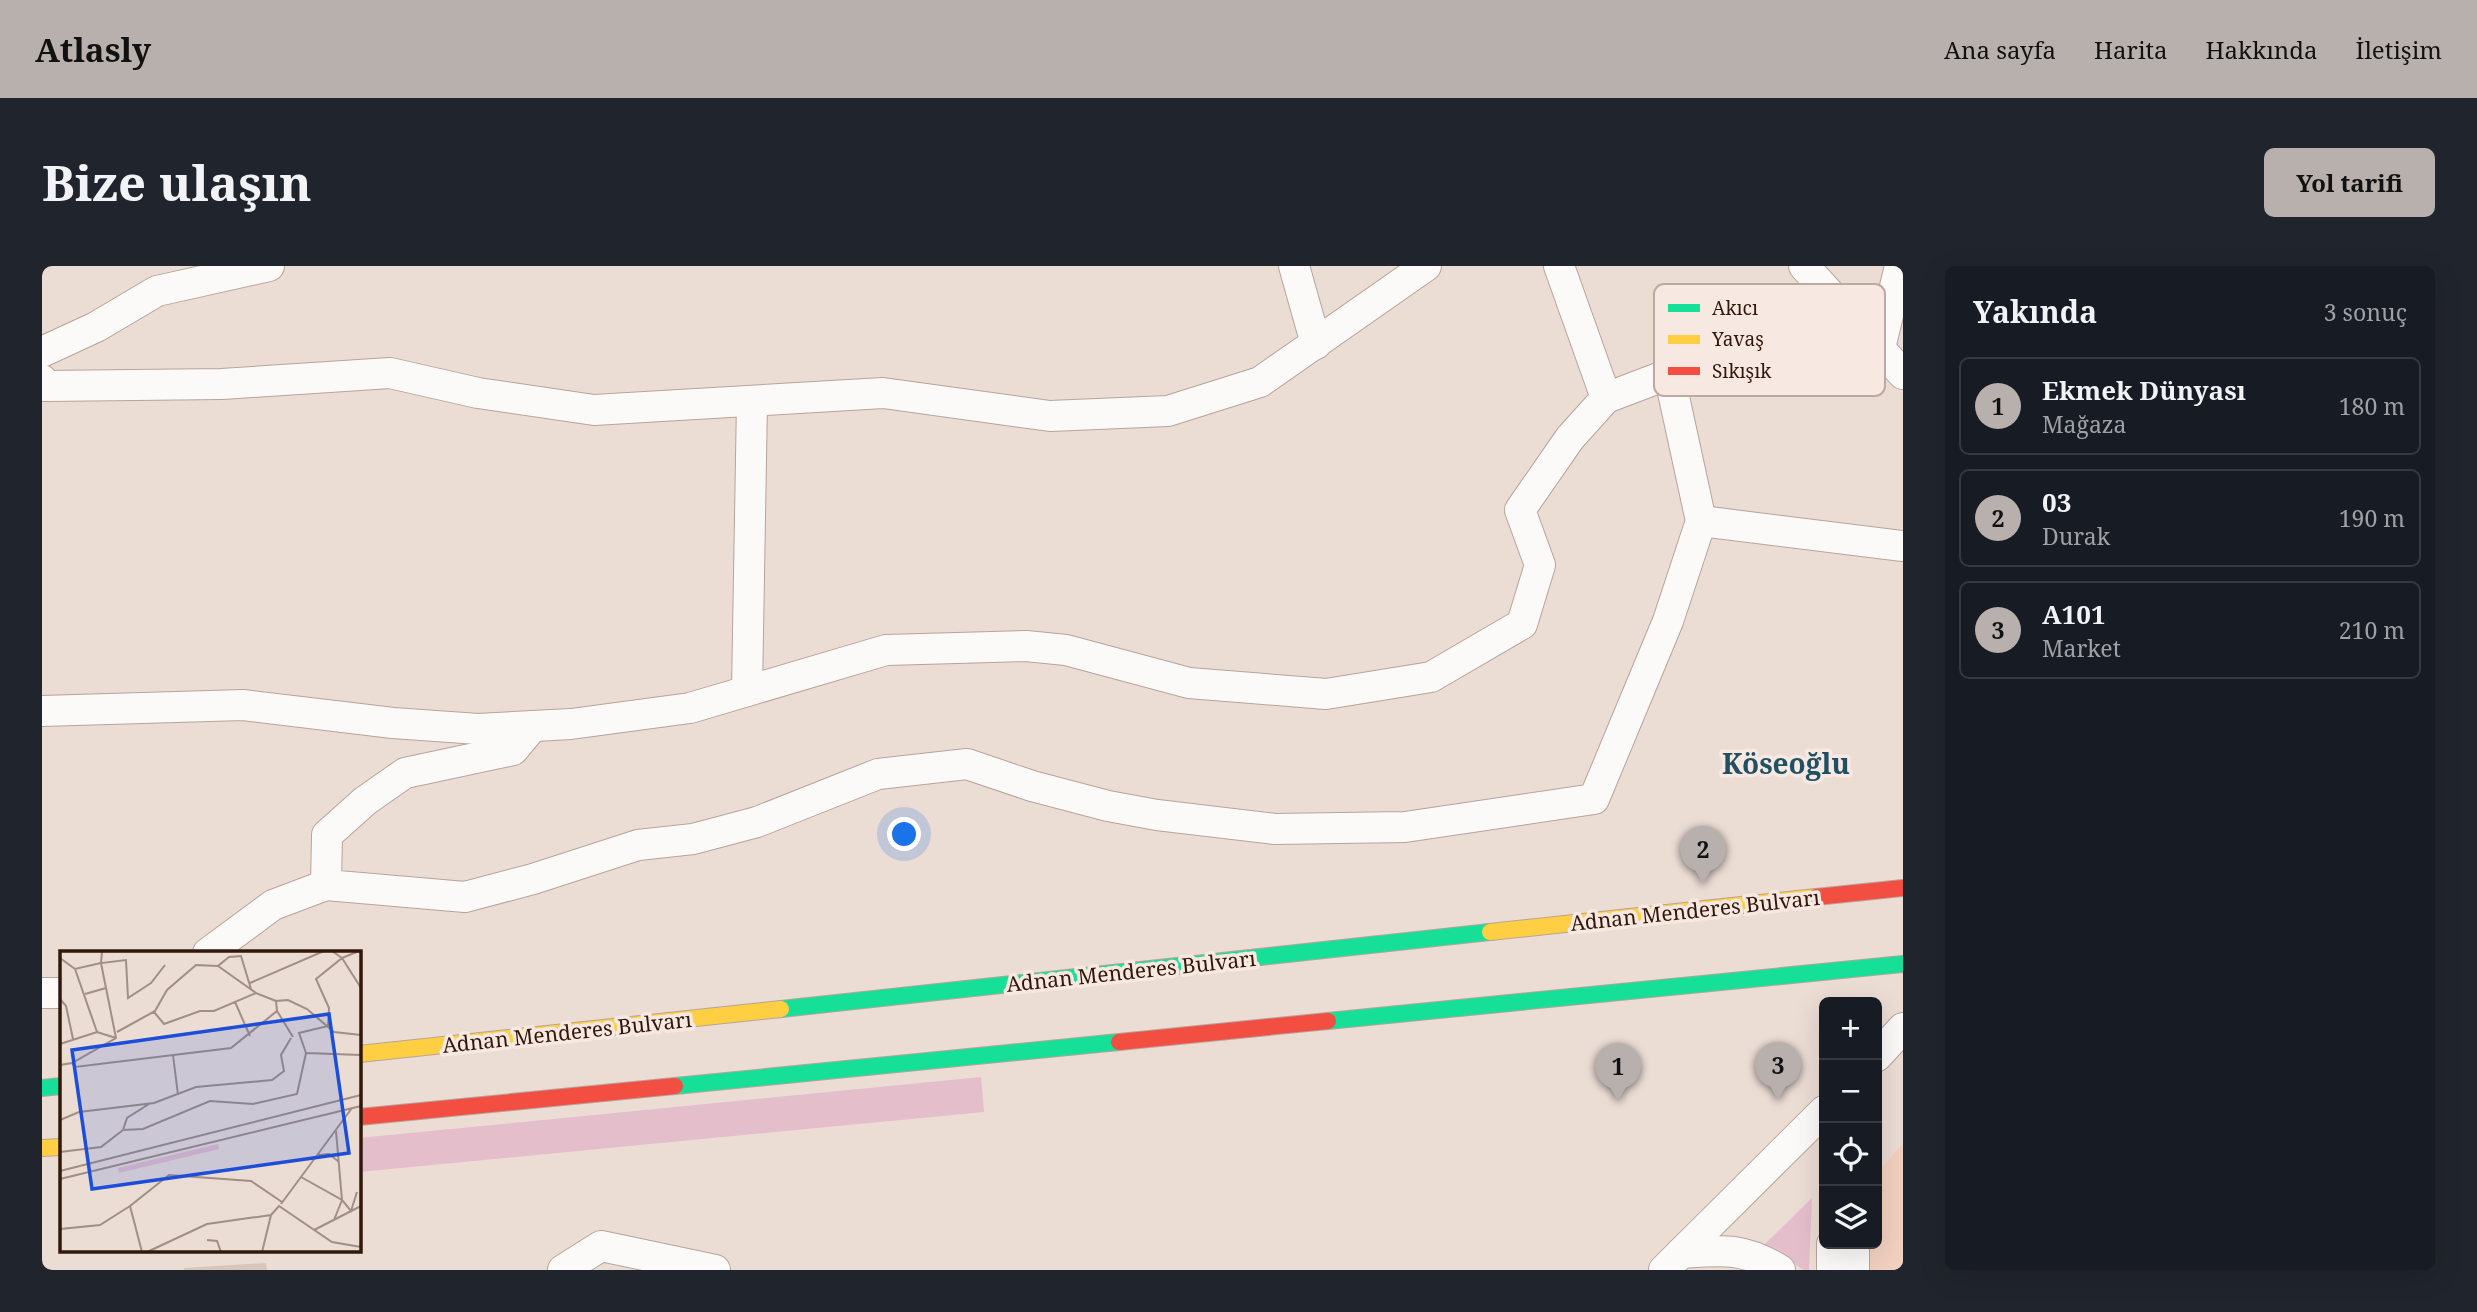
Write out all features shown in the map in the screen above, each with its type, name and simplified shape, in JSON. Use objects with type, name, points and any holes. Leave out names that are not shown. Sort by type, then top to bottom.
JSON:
[{"type":"highway","name":"Adnan Menderes Bulvarı","points":[[360,1054],[1903,888]]},
{"type":"highway","points":[[360,1117],[1903,964]]},
{"type":"highway","points":[[42,1088],[60,1086]]},
{"type":"highway","points":[[42,1149],[60,1147]]},
{"type":"street","points":[[42,352],[96,327],[157,291],[269,266]]},
{"type":"street","points":[[1294,266],[1316,344]]},
{"type":"street","points":[[42,380],[45,386],[208,384],[390,373],[478,393],[594,410],[883,393],[1050,416],[1168,411],[1260,382],[1426,266]]},
{"type":"street","points":[[1559,266],[1606,398]]},
{"type":"street","points":[[1804,266],[1821,284]]},
{"type":"street","points":[[1885,328],[1900,266]]},
{"type":"street","points":[[1885,354],[1903,374]]},
{"type":"street","points":[[42,710],[243,705],[393,723],[478,729],[533,726],[690,708],[886,650],[1026,646],[1066,650],[1189,683],[1326,694],[1431,677],[1522,624],[1540,565],[1520,510],[1570,438],[1606,398],[1654,380]]},
{"type":"street","points":[[211,951],[273,905],[326,885],[465,897],[533,879],[638,845],[693,839],[757,822],[878,774],[967,764],[1032,786],[1108,806],[1157,815],[1275,829],[1405,827],[1594,799],[1668,621],[1701,521],[1674,396]]},
{"type":"street","points":[[747,691],[752,401]]},
{"type":"street","points":[[1701,521],[1903,546]]},
{"type":"street","points":[[326,885],[327,835],[365,802],[405,773],[513,750],[533,726]]},
{"type":"street","points":[[42,993],[60,993]]},
{"type":"street","points":[[1882,1051],[1903,1028]]},
{"type":"street","points":[[1672,1261],[1819,1116]]},
{"type":"street","points":[[563,1270],[601,1247],[715,1270]]},
{"type":"street","points":[[1672,1261],[1730,1249],[1764,1260],[1780,1270]]},
{"type":"street","points":[[1832,1249],[1832,1270]]},
{"type":"street","points":[[1854,1249],[1854,1270]]},
{"type":"shaded area","points":[[981,1077],[984,1112],[360,1172],[360,1138]]},
{"type":"shaded area","points":[[1903,1143],[1903,1270],[1866,1270],[1866,1249],[1882,1249],[1882,1167]]},
{"type":"shaded area","points":[[1812,1198],[1809,1270],[1804,1270],[1764,1245]]},
{"type":"building","points":[[266,1263],[267,1270],[184,1270],[184,1268]]},
{"type":"traffic: fast","points":[[781,1009],[1490,932]]},
{"type":"traffic: fast","points":[[1328,1021],[1903,964]]},
{"type":"traffic: fast","points":[[675,1086],[1119,1042]]},
{"type":"traffic: fast","points":[[42,1088],[60,1086]]},
{"type":"traffic: slow","points":[[1490,932],[1816,897]]},
{"type":"traffic: slow","points":[[360,1054],[781,1009]]},
{"type":"traffic: slow","points":[[42,1148],[60,1147]]},
{"type":"traffic: jam","points":[[1816,897],[1903,888]]},
{"type":"traffic: jam","points":[[1119,1042],[1328,1021]]},
{"type":"traffic: jam","points":[[360,1117],[675,1086]]},
{"type":"place","name":"03","points":[[1703,884]]},
{"type":"place","name":"A101","points":[[1778,1100]]},
{"type":"place","name":"Ekmek Dünyası","points":[[1618,1101]]},
{"type":"district","name":"Köseoğlu","points":[[1786,763]]}]
